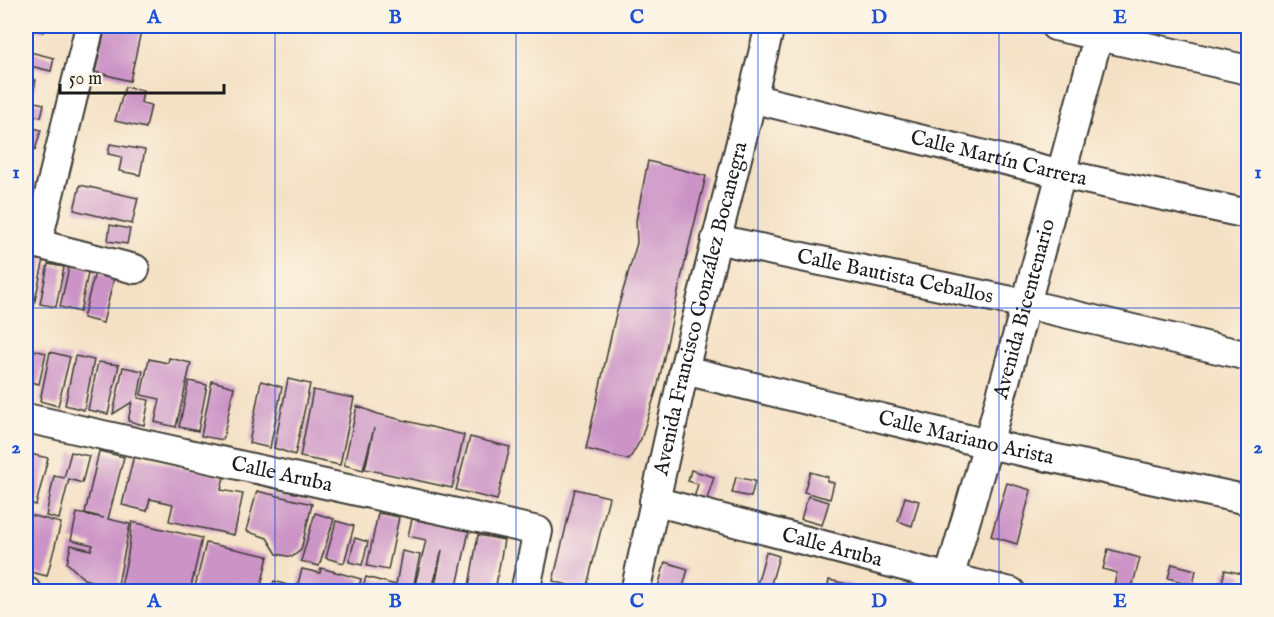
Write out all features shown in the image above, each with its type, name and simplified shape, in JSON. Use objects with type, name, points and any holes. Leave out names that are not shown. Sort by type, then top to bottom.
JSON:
[{"type":"street","points":[[90,26],[31,242],[135,269]]},
{"type":"street","name":"Avenida Francisco González Bocanegra","points":[[635,591],[684,370],[770,26]]},
{"type":"street","points":[[1055,26],[1099,31],[1248,70]]},
{"type":"street","name":"Avenida Bicentenario","points":[[947,585],[988,444],[1099,31]]},
{"type":"street","name":"Calle Martín Carrera","points":[[751,98],[1062,174],[1248,214]]},
{"type":"street","name":"Calle Bautista Ceballos","points":[[716,239],[1026,304],[1248,356]]},
{"type":"street","name":"Calle Mariano Arista","points":[[684,370],[988,444],[1248,500]]},
{"type":"street","name":"Calle Aruba","points":[[26,418],[538,531],[525,591]]},
{"type":"street","name":"Calle Aruba","points":[[654,501],[947,585],[1011,591]]},
{"type":"building","points":[[26,26],[45,26],[44,32]]},
{"type":"building","points":[[106,26],[141,31],[130,81],[95,72]]},
{"type":"building","points":[[26,51],[54,58],[51,71],[26,65]]},
{"type":"building","points":[[26,78],[36,80],[31,101],[44,104],[41,117],[26,114]]},
{"type":"building","points":[[125,87],[143,90],[141,103],[151,105],[146,128],[115,121]]},
{"type":"building","points":[[26,126],[41,130],[35,150],[26,148]]},
{"type":"building","points":[[110,144],[145,150],[140,175],[119,171],[122,157],[108,154]]},
{"type":"building","points":[[648,161],[706,176],[658,385],[641,439],[629,460],[586,449],[615,318],[637,243],[636,221]]},
{"type":"building","points":[[80,185],[138,198],[132,224],[74,210]]},
{"type":"building","points":[[110,225],[130,229],[127,244],[108,241]]},
{"type":"building","points":[[26,255],[44,259],[31,319],[26,317]]},
{"type":"building","points":[[70,263],[89,268],[80,312],[60,307]]},
{"type":"building","points":[[48,264],[64,267],[56,307],[40,304]]},
{"type":"building","points":[[95,272],[114,278],[103,323],[83,318]]},
{"type":"building","points":[[26,348],[46,353],[39,384],[26,381]]},
{"type":"building","points":[[50,352],[70,357],[58,406],[40,401]]},
{"type":"building","points":[[75,356],[94,360],[84,410],[65,405]]},
{"type":"building","points":[[169,358],[191,363],[176,427],[155,422],[160,399],[141,395],[149,359],[168,363]]},
{"type":"building","points":[[98,362],[119,365],[108,414],[88,410]]},
{"type":"building","points":[[123,367],[143,371],[138,398],[149,400],[144,425],[128,421],[132,402],[113,414]]},
{"type":"building","points":[[288,379],[310,384],[295,455],[274,448]]},
{"type":"building","points":[[189,381],[207,385],[198,431],[179,427]]},
{"type":"building","points":[[212,381],[234,387],[223,440],[201,436]]},
{"type":"building","points":[[261,381],[282,387],[270,448],[249,443]]},
{"type":"building","points":[[313,390],[354,398],[340,465],[300,457]]},
{"type":"building","points":[[357,406],[378,414],[464,435],[452,488],[365,469],[374,428],[363,470],[344,465]]},
{"type":"building","points":[[470,437],[510,447],[497,500],[456,490]]},
{"type":"building","points":[[99,451],[124,457],[108,519],[130,524],[117,589],[84,579],[67,563],[71,545],[91,550],[93,545],[71,540],[77,513],[104,518],[85,513]]},
{"type":"building","points":[[71,452],[89,456],[82,483],[69,479],[59,519],[46,516],[54,476],[64,478]]},
{"type":"building","points":[[30,454],[48,458],[36,505],[26,502],[26,473]]},
{"type":"building","points":[[134,455],[224,477],[221,490],[243,494],[234,535],[169,521],[173,504],[150,499],[147,511],[122,505]]},
{"type":"building","points":[[691,470],[714,477],[706,502],[694,498],[698,484],[688,481]]},
{"type":"building","points":[[810,472],[828,477],[827,481],[834,483],[830,499],[804,492]]},
{"type":"building","points":[[736,477],[755,481],[751,497],[732,493]]},
{"type":"building","points":[[1007,483],[1031,490],[1017,544],[991,536]]},
{"type":"building","points":[[575,489],[609,497],[586,590],[553,581]]},
{"type":"building","points":[[257,491],[312,504],[301,550],[292,557],[277,554],[267,538],[246,531]]},
{"type":"building","points":[[808,496],[829,502],[822,525],[801,519]]},
{"type":"building","points":[[905,497],[919,501],[912,526],[898,521]]},
{"type":"building","points":[[315,513],[334,519],[319,566],[301,561]]},
{"type":"building","points":[[378,513],[399,517],[388,570],[367,566]]},
{"type":"building","points":[[26,514],[61,523],[47,576],[26,571]]},
{"type":"building","points":[[412,519],[469,531],[456,591],[435,586],[442,550],[432,589],[415,585],[426,540],[408,536]]},
{"type":"building","points":[[336,521],[354,526],[344,563],[326,558]]},
{"type":"building","points":[[132,522],[202,538],[190,591],[120,591]]},
{"type":"building","points":[[478,535],[504,540],[495,591],[469,586]]},
{"type":"building","points":[[355,538],[368,542],[362,565],[349,562]]},
{"type":"building","points":[[206,543],[268,556],[260,591],[194,591]]},
{"type":"building","points":[[1108,549],[1140,558],[1131,591],[1113,589],[1117,573],[1103,569]]},
{"type":"building","points":[[402,551],[420,555],[413,588],[410,591],[362,591],[366,577],[396,585]]},
{"type":"building","points":[[766,552],[779,556],[769,591],[756,588]]},
{"type":"building","points":[[665,562],[688,569],[682,591],[657,591]]},
{"type":"building","points":[[1172,564],[1196,570],[1193,585],[1168,578]]},
{"type":"building","points":[[321,568],[361,579],[358,591],[296,591],[302,569],[320,573]]},
{"type":"building","points":[[1225,570],[1243,574],[1238,591],[1220,591]]},
{"type":"building","points":[[829,580],[852,585],[851,591],[827,591]]},
{"type":"building","points":[[274,581],[294,587],[293,591],[271,591]]}]
